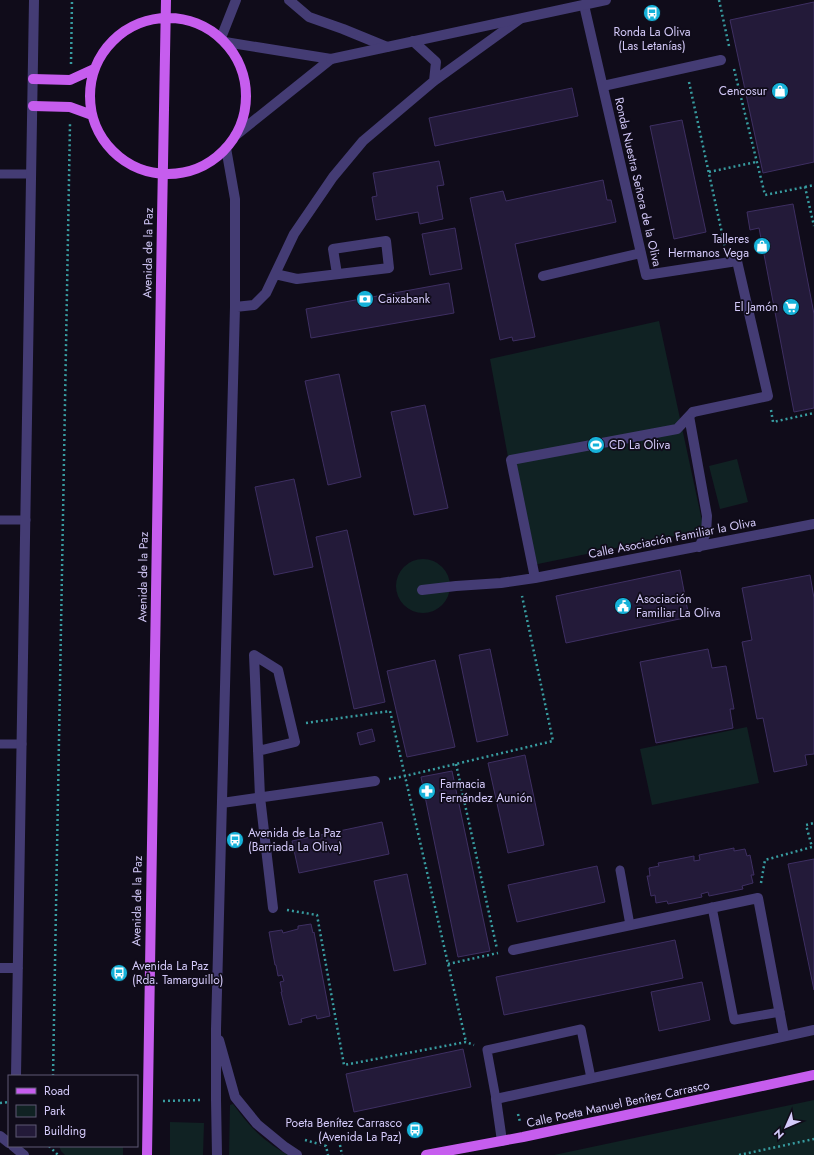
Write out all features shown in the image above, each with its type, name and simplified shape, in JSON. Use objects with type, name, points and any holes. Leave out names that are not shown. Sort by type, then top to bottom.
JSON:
[{"type":"main road","name":"Avenida de la Paz","points":[[146,1155],[166,0]]},
{"type":"main road","points":[[166,17],[186,19],[204,26],[223,40],[239,63],[246,87],[245,112],[236,135],[226,148],[208,163],[201,166],[186,172],[163,174],[139,168],[118,156],[102,138],[92,115],[90,92],[94,69],[106,48],[122,32],[143,22],[166,17]]},
{"type":"main road","points":[[33,79],[70,80],[94,69]]},
{"type":"main road","points":[[32,106],[70,106],[92,115]]},
{"type":"main road","name":"Calle Poeta Manuel Benítez Carrasco","points":[[426,1155],[502,1141],[814,1075]]},
{"type":"street","points":[[16,1075],[34,0]]},
{"type":"street","points":[[236,0],[223,40],[331,59],[606,0]]},
{"type":"street","points":[[290,0],[309,17],[387,47]]},
{"type":"street","name":"Ronda Nuestra Señora de la Oliva","points":[[584,5],[646,275],[728,262]]},
{"type":"street","points":[[235,307],[254,305],[266,292],[294,234],[333,177],[363,141],[434,81],[520,19]]},
{"type":"street","points":[[414,41],[436,62],[434,81]]},
{"type":"street","points":[[236,135],[331,59]]},
{"type":"street","points":[[603,86],[721,60]]},
{"type":"street","points":[[217,1155],[216,1029],[235,307],[235,199],[226,148]]},
{"type":"street","points":[[275,274],[297,279],[389,268],[386,241],[334,249],[337,274]]},
{"type":"street","points":[[543,276],[641,253]]},
{"type":"street","points":[[535,578],[512,460],[677,429],[691,414],[768,396],[737,261],[728,262]]},
{"type":"street","points":[[691,414],[708,516],[706,533],[699,547]]},
{"type":"street","name":"Calle Asociación Familiar la Oliva","points":[[422,590],[500,583],[535,578],[814,524]]},
{"type":"street","points":[[258,751],[296,742],[278,670],[254,655],[258,751],[260,798],[273,908]]},
{"type":"street","points":[[222,803],[375,781]]},
{"type":"street","points":[[512,950],[758,898],[784,1036]]},
{"type":"street","points":[[0,968],[18,968]]},
{"type":"street","points":[[216,1029],[235,1097],[257,1124],[284,1147],[297,1155]]},
{"type":"street","points":[[502,1141],[496,1099],[814,1030]]},
{"type":"street","points":[[0,1136],[8,1142]]},
{"type":"lane","points":[[0,174],[31,174]]},
{"type":"lane","points":[[0,520],[26,520]]},
{"type":"lane","points":[[0,744],[22,744]]},
{"type":"lane","points":[[620,870],[630,925]]},
{"type":"lane","points":[[712,907],[734,1020],[780,1012]]},
{"type":"lane","points":[[496,1099],[487,1050],[581,1029],[591,1078]]},
{"type":"path","points":[[70,80],[72,0]]},
{"type":"path","points":[[718,0],[730,51]]},
{"type":"path","points":[[733,66],[765,195],[814,185]]},
{"type":"path","points":[[686,68],[728,262]]},
{"type":"path","points":[[53,1075],[70,106]]},
{"type":"path","points":[[709,172],[756,162]]},
{"type":"path","points":[[805,187],[814,226]]},
{"type":"path","points":[[768,396],[773,422],[814,413]]},
{"type":"path","points":[[375,781],[405,776],[553,741],[519,580]]},
{"type":"path","points":[[291,725],[390,711],[466,1042]]},
{"type":"path","points":[[456,764],[498,953]]},
{"type":"path","points":[[758,898],[765,860],[812,847],[806,825],[814,823]]},
{"type":"path","points":[[273,908],[317,915],[344,1065],[466,1042],[487,1050]]},
{"type":"path","points":[[448,964],[512,950]]},
{"type":"path","points":[[739,1155],[814,1139]]},
{"type":"path","points":[[340,1145],[342,1155]]},
{"type":"path","points":[[50,1147],[58,1155]]},
{"type":"green space","name":"CD La Oliva","points":[[659,321],[704,530],[528,566],[490,359]]},
{"type":"green space","points":[[737,459],[748,502],[720,509],[709,466]]},
{"type":"green space","points":[[423,559],[433,561],[442,567],[448,576],[450,586],[448,596],[442,605],[433,611],[423,613],[413,611],[404,605],[398,596],[396,586],[398,576],[404,567],[413,561]]},
{"type":"green space","points":[[747,727],[759,783],[652,805],[640,749]]},
{"type":"green space","points":[[814,1100],[814,1155],[554,1155]]},
{"type":"green space","points":[[233,1104],[245,1120],[257,1132],[271,1144],[288,1155],[229,1155],[230,1105]]},
{"type":"green space","points":[[170,1122],[204,1123],[203,1155],[170,1155]]},
{"type":"green space","points":[[59,1147],[123,1147],[123,1155],[65,1155]]},
{"type":"building","name":"Cencosur","points":[[814,2],[814,162],[763,173],[730,20]]},
{"type":"building","points":[[572,88],[578,116],[435,146],[429,118]]},
{"type":"building","points":[[682,120],[706,232],[674,239],[650,126]]},
{"type":"building","points":[[439,161],[444,185],[437,186],[443,219],[420,224],[418,212],[376,220],[372,197],[377,196],[373,173]]},
{"type":"building","points":[[603,180],[607,200],[611,200],[616,222],[515,244],[535,337],[513,341],[512,337],[500,340],[470,198],[503,191],[506,201]]},
{"type":"building","points":[[793,204],[814,314],[814,408],[794,412],[759,228],[750,230],[747,212]]},
{"type":"building","points":[[455,228],[462,269],[430,275],[422,234]]},
{"type":"building","points":[[449,283],[454,313],[311,338],[306,309]]},
{"type":"building","points":[[339,374],[361,477],[328,485],[305,381]]},
{"type":"building","points":[[425,405],[448,508],[414,515],[391,412]]},
{"type":"building","points":[[294,479],[313,567],[274,575],[255,487]]},
{"type":"building","points":[[347,530],[385,702],[354,709],[316,537]]},
{"type":"building","name":"Asociación Familiar La Oliva","points":[[680,570],[689,617],[566,643],[556,596]]},
{"type":"building","points":[[810,575],[814,598],[814,754],[805,755],[807,765],[774,772],[763,718],[757,719],[742,642],[752,640],[742,588]]},
{"type":"building","points":[[490,649],[508,735],[477,742],[459,655]]},
{"type":"building","points":[[708,649],[712,668],[726,666],[734,709],[730,709],[733,728],[656,743],[640,662]]},
{"type":"building","points":[[435,660],[455,747],[407,757],[387,671]]},
{"type":"building","points":[[372,729],[375,741],[360,745],[357,733]]},
{"type":"building","points":[[525,755],[544,845],[508,853],[488,763]]},
{"type":"building","points":[[452,771],[490,951],[458,957],[421,777]]},
{"type":"building","points":[[382,822],[389,854],[299,873],[292,841]]},
{"type":"building","points":[[734,848],[734,851],[745,849],[747,856],[750,855],[754,875],[751,875],[753,883],[742,886],[743,889],[709,896],[708,892],[701,894],[702,897],[668,904],[667,901],[656,903],[655,895],[651,896],[647,876],[650,876],[649,868],[659,866],[658,863],[694,856],[694,861],[700,860],[699,855]]},
{"type":"building","points":[[814,859],[814,990],[788,864]]},
{"type":"building","points":[[597,866],[605,902],[517,922],[508,885]]},
{"type":"building","points":[[407,874],[426,964],[394,971],[374,881]]},
{"type":"building","points":[[311,924],[313,933],[314,932],[330,1016],[317,1019],[316,1015],[301,1019],[302,1022],[289,1025],[281,992],[280,982],[284,981],[282,975],[278,976],[269,932],[282,930],[283,933],[298,929],[298,926]]},
{"type":"building","points":[[675,940],[683,978],[504,1015],[496,977]]},
{"type":"building","points":[[702,982],[710,1020],[659,1031],[651,992]]},
{"type":"building","points":[[463,1049],[471,1087],[354,1112],[346,1074]]},
{"type":"place","name":"Ronda La Oliva (Las Letanías)","points":[[652,13]]},
{"type":"place","name":"Cencosur","points":[[780,91]]},
{"type":"place","name":"Talleres Hermanos Vega","points":[[762,246]]},
{"type":"place","name":"Caixabank","points":[[365,299]]},
{"type":"place","name":"El Jamón","points":[[791,307]]},
{"type":"place","name":"CD La Oliva","points":[[596,445]]},
{"type":"place","name":"Asociación Familiar La Oliva","points":[[623,606]]},
{"type":"place","name":"Farmacia Fernández Aunión","points":[[427,791]]},
{"type":"place","name":"Avenida de La Paz (Barriada La Oliva)","points":[[235,840]]},
{"type":"place","name":"Avenida La Paz (Rda. Tamarguillo)","points":[[119,973]]},
{"type":"place","name":"Poeta Benítez Carrasco (Avenida La Paz)","points":[[415,1130]]}]
